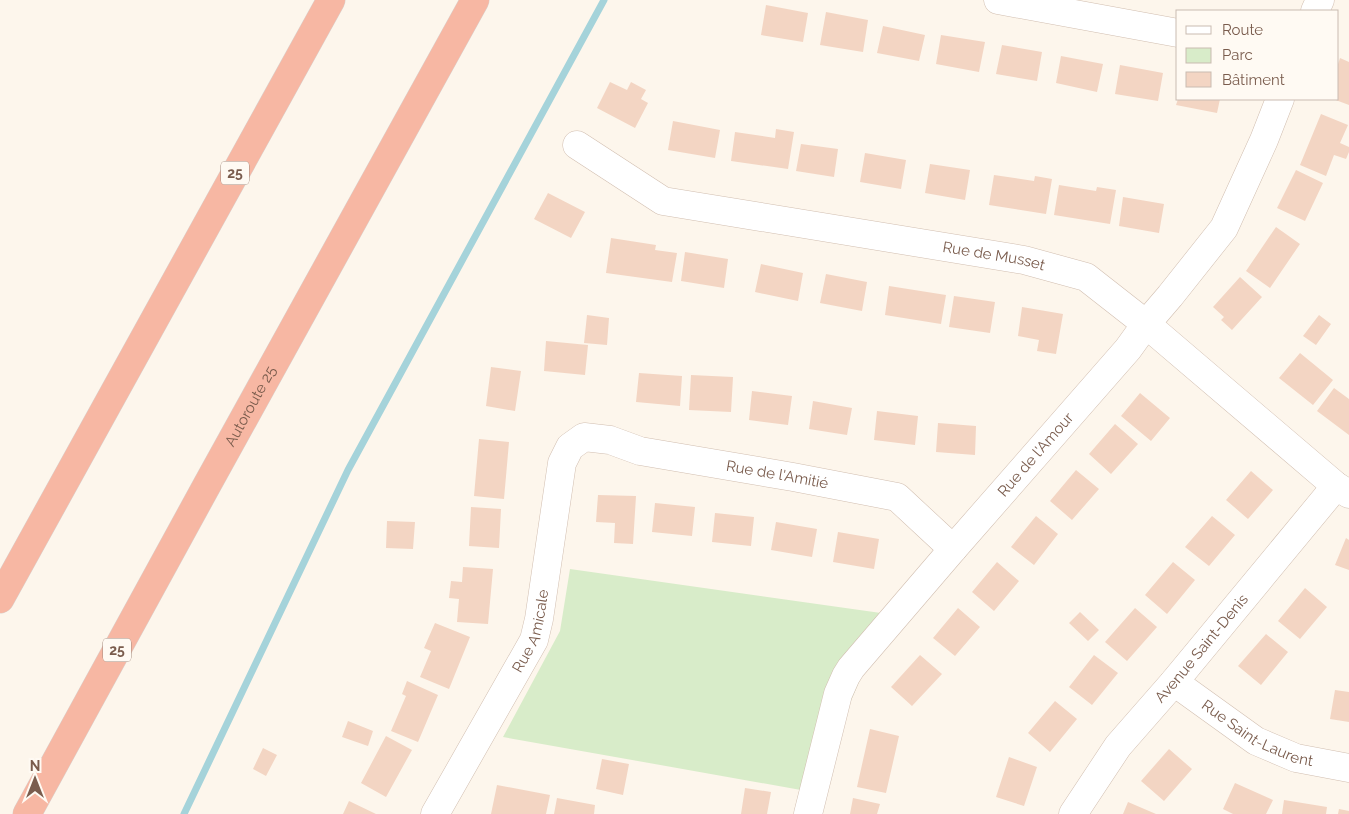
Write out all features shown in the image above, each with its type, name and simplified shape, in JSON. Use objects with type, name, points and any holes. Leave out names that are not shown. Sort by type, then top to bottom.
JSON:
[{"type":"highway","name":"25","points":[[0,599],[331,0]]},
{"type":"highway","name":"Autoroute 25","points":[[27,814],[475,0]]},
{"type":"street","points":[[998,0],[1176,33]]},
{"type":"street","name":"Rue de l'Amour","points":[[808,814],[838,694],[851,668],[1128,349],[1224,228],[1264,140],[1280,100]]},
{"type":"street","name":"Rue de Musset","points":[[577,145],[663,201],[1024,260],[1086,277],[1146,324],[1342,490]]},
{"type":"street","name":"Rue de l'Amitié","points":[[584,437],[610,440],[640,451],[897,497],[953,549]]},
{"type":"street","name":"Rue Amicale","points":[[435,814],[534,640],[539,619],[562,463],[570,447],[584,437]]},
{"type":"street","name":"Avenue Saint-Denis","points":[[1073,814],[1118,746],[1342,490]]},
{"type":"street","name":"Rue Saint-Laurent","points":[[1174,682],[1256,740],[1296,758],[1349,768]]},
{"type":"green space","points":[[570,569],[888,614],[812,792],[503,737],[560,631]]},
{"type":"building","points":[[766,5],[808,13],[803,42],[761,35]]},
{"type":"building","points":[[826,12],[868,20],[863,52],[820,45]]},
{"type":"building","points":[[883,26],[925,35],[919,61],[877,53]]},
{"type":"building","points":[[941,35],[985,42],[979,72],[936,64]]},
{"type":"building","points":[[1002,45],[1042,52],[1037,81],[996,74]]},
{"type":"building","points":[[1061,56],[1103,64],[1097,92],[1056,83]]},
{"type":"building","points":[[1340,58],[1349,62],[1349,105],[1336,100],[1339,100]]},
{"type":"building","points":[[1120,65],[1163,73],[1158,101],[1115,94]]},
{"type":"building","points":[[610,82],[627,90],[631,82],[646,90],[641,99],[648,103],[635,128],[597,108]]},
{"type":"building","points":[[1178,100],[1220,100],[1217,113],[1176,105]]},
{"type":"building","points":[[1321,114],[1348,125],[1340,143],[1349,147],[1346,159],[1334,155],[1326,176],[1300,165]]},
{"type":"building","points":[[673,121],[720,130],[715,158],[668,150]]},
{"type":"building","points":[[776,129],[794,132],[788,169],[731,161],[735,132],[775,138]]},
{"type":"building","points":[[801,144],[838,149],[834,177],[796,171]]},
{"type":"building","points":[[865,153],[906,160],[901,189],[860,182]]},
{"type":"building","points":[[930,164],[970,170],[965,200],[925,193]]},
{"type":"building","points":[[1296,170],[1323,183],[1305,221],[1277,208]]},
{"type":"building","points":[[994,175],[1034,181],[1035,176],[1052,179],[1046,214],[989,205]]},
{"type":"building","points":[[1059,185],[1096,191],[1097,187],[1116,190],[1110,224],[1054,215]]},
{"type":"building","points":[[548,193],[585,212],[571,238],[534,219]]},
{"type":"building","points":[[1123,197],[1164,204],[1159,233],[1119,226]]},
{"type":"building","points":[[1276,227],[1300,244],[1270,288],[1246,271]]},
{"type":"building","points":[[611,238],[656,245],[655,250],[677,253],[672,282],[606,273]]},
{"type":"building","points":[[685,252],[728,259],[724,288],[681,281]]},
{"type":"building","points":[[761,264],[803,273],[798,301],[755,292]]},
{"type":"building","points":[[826,274],[867,282],[862,311],[820,303]]},
{"type":"building","points":[[1240,277],[1262,297],[1232,330],[1221,320],[1224,317],[1213,307]]},
{"type":"building","points":[[889,286],[946,295],[941,324],[885,315]]},
{"type":"building","points":[[954,296],[995,302],[990,333],[949,327]]},
{"type":"building","points":[[1022,307],[1063,314],[1056,354],[1037,351],[1039,340],[1018,336]]},
{"type":"building","points":[[587,315],[609,318],[607,345],[584,343]]},
{"type":"building","points":[[1319,315],[1331,324],[1316,345],[1303,336]]},
{"type":"building","points":[[546,341],[588,345],[585,375],[544,371]]},
{"type":"building","points":[[1300,353],[1333,380],[1313,405],[1279,378]]},
{"type":"building","points":[[491,367],[521,371],[515,411],[486,406]]},
{"type":"building","points":[[639,373],[682,376],[680,406],[636,402]]},
{"type":"building","points":[[691,375],[733,377],[731,412],[689,410]]},
{"type":"building","points":[[1334,388],[1349,399],[1349,435],[1317,411]]},
{"type":"building","points":[[752,391],[792,396],[788,425],[749,420]]},
{"type":"building","points":[[1140,393],[1170,418],[1151,441],[1121,416]]},
{"type":"building","points":[[813,401],[852,408],[847,435],[809,429]]},
{"type":"building","points":[[877,411],[918,416],[915,445],[874,440]]},
{"type":"building","points":[[938,423],[976,426],[975,455],[936,452]]},
{"type":"building","points":[[1115,424],[1138,444],[1111,474],[1089,454]]},
{"type":"building","points":[[479,439],[509,442],[504,499],[474,496]]},
{"type":"building","points":[[1076,470],[1099,489],[1072,520],[1050,501]]},
{"type":"building","points":[[1251,471],[1273,490],[1248,519],[1226,500]]},
{"type":"building","points":[[598,495],[636,496],[633,544],[614,543],[615,523],[596,522]]},
{"type":"building","points":[[655,503],[695,507],[692,536],[652,532]]},
{"type":"building","points":[[471,507],[501,509],[499,548],[469,546]]},
{"type":"building","points":[[715,513],[754,517],[751,546],[712,542]]},
{"type":"building","points":[[1036,516],[1058,534],[1034,565],[1011,547]]},
{"type":"building","points":[[1212,516],[1235,535],[1209,566],[1185,547]]},
{"type":"building","points":[[387,521],[415,522],[413,549],[386,548]]},
{"type":"building","points":[[776,522],[817,529],[812,557],[771,550]]},
{"type":"building","points":[[838,532],[879,539],[874,569],[833,562]]},
{"type":"building","points":[[1346,538],[1349,540],[1349,570],[1335,565]]},
{"type":"building","points":[[997,562],[1019,581],[994,611],[972,592]]},
{"type":"building","points":[[1173,562],[1195,580],[1167,614],[1145,595]]},
{"type":"building","points":[[463,567],[493,569],[488,624],[457,622],[459,599],[449,598],[451,581],[462,582]]},
{"type":"building","points":[[1305,588],[1327,607],[1300,639],[1278,621]]},
{"type":"building","points":[[958,608],[980,627],[955,656],[933,638]]},
{"type":"building","points":[[1135,608],[1157,627],[1127,661],[1105,642]]},
{"type":"building","points":[[1080,612],[1099,630],[1088,641],[1069,623]]},
{"type":"building","points":[[435,623],[470,637],[449,689],[420,677],[431,651],[424,648]]},
{"type":"building","points":[[1266,634],[1288,652],[1261,685],[1238,666]]},
{"type":"building","points":[[920,655],[942,674],[912,706],[891,687]]},
{"type":"building","points":[[1094,655],[1118,673],[1092,705],[1069,687]]},
{"type":"building","points":[[407,681],[438,695],[418,742],[391,731],[406,696],[402,694]]},
{"type":"building","points":[[1335,690],[1349,692],[1349,722],[1330,719]]},
{"type":"building","points":[[1055,701],[1077,719],[1050,752],[1028,733]]},
{"type":"building","points":[[348,721],[373,731],[368,746],[342,737]]},
{"type":"building","points":[[870,729],[899,736],[886,793],[857,787]]},
{"type":"building","points":[[386,736],[412,750],[386,797],[361,783]]},
{"type":"building","points":[[263,748],[277,755],[266,776],[253,769]]},
{"type":"building","points":[[1169,749],[1192,769],[1164,801],[1141,781]]},
{"type":"building","points":[[1009,757],[1037,767],[1024,806],[996,797]]},
{"type":"building","points":[[602,759],[629,764],[623,795],[596,789]]},
{"type":"building","points":[[1235,783],[1273,800],[1266,814],[1233,814],[1223,809]]},
{"type":"building","points":[[497,785],[550,795],[546,814],[491,814]]},
{"type":"building","points":[[745,788],[771,792],[767,814],[741,814]]},
{"type":"building","points":[[557,798],[595,805],[594,814],[554,814]]},
{"type":"building","points":[[853,798],[880,804],[877,814],[850,814]]},
{"type":"building","points":[[1284,800],[1327,807],[1326,814],[1282,814]]},
{"type":"building","points":[[349,801],[376,814],[343,814]]},
{"type":"building","points":[[1128,802],[1156,814],[1123,814]]},
{"type":"building","points":[[1339,809],[1349,811],[1349,814],[1338,814]]},
{"type":"waterway","points":[[184,814],[348,470],[604,0]]}]
